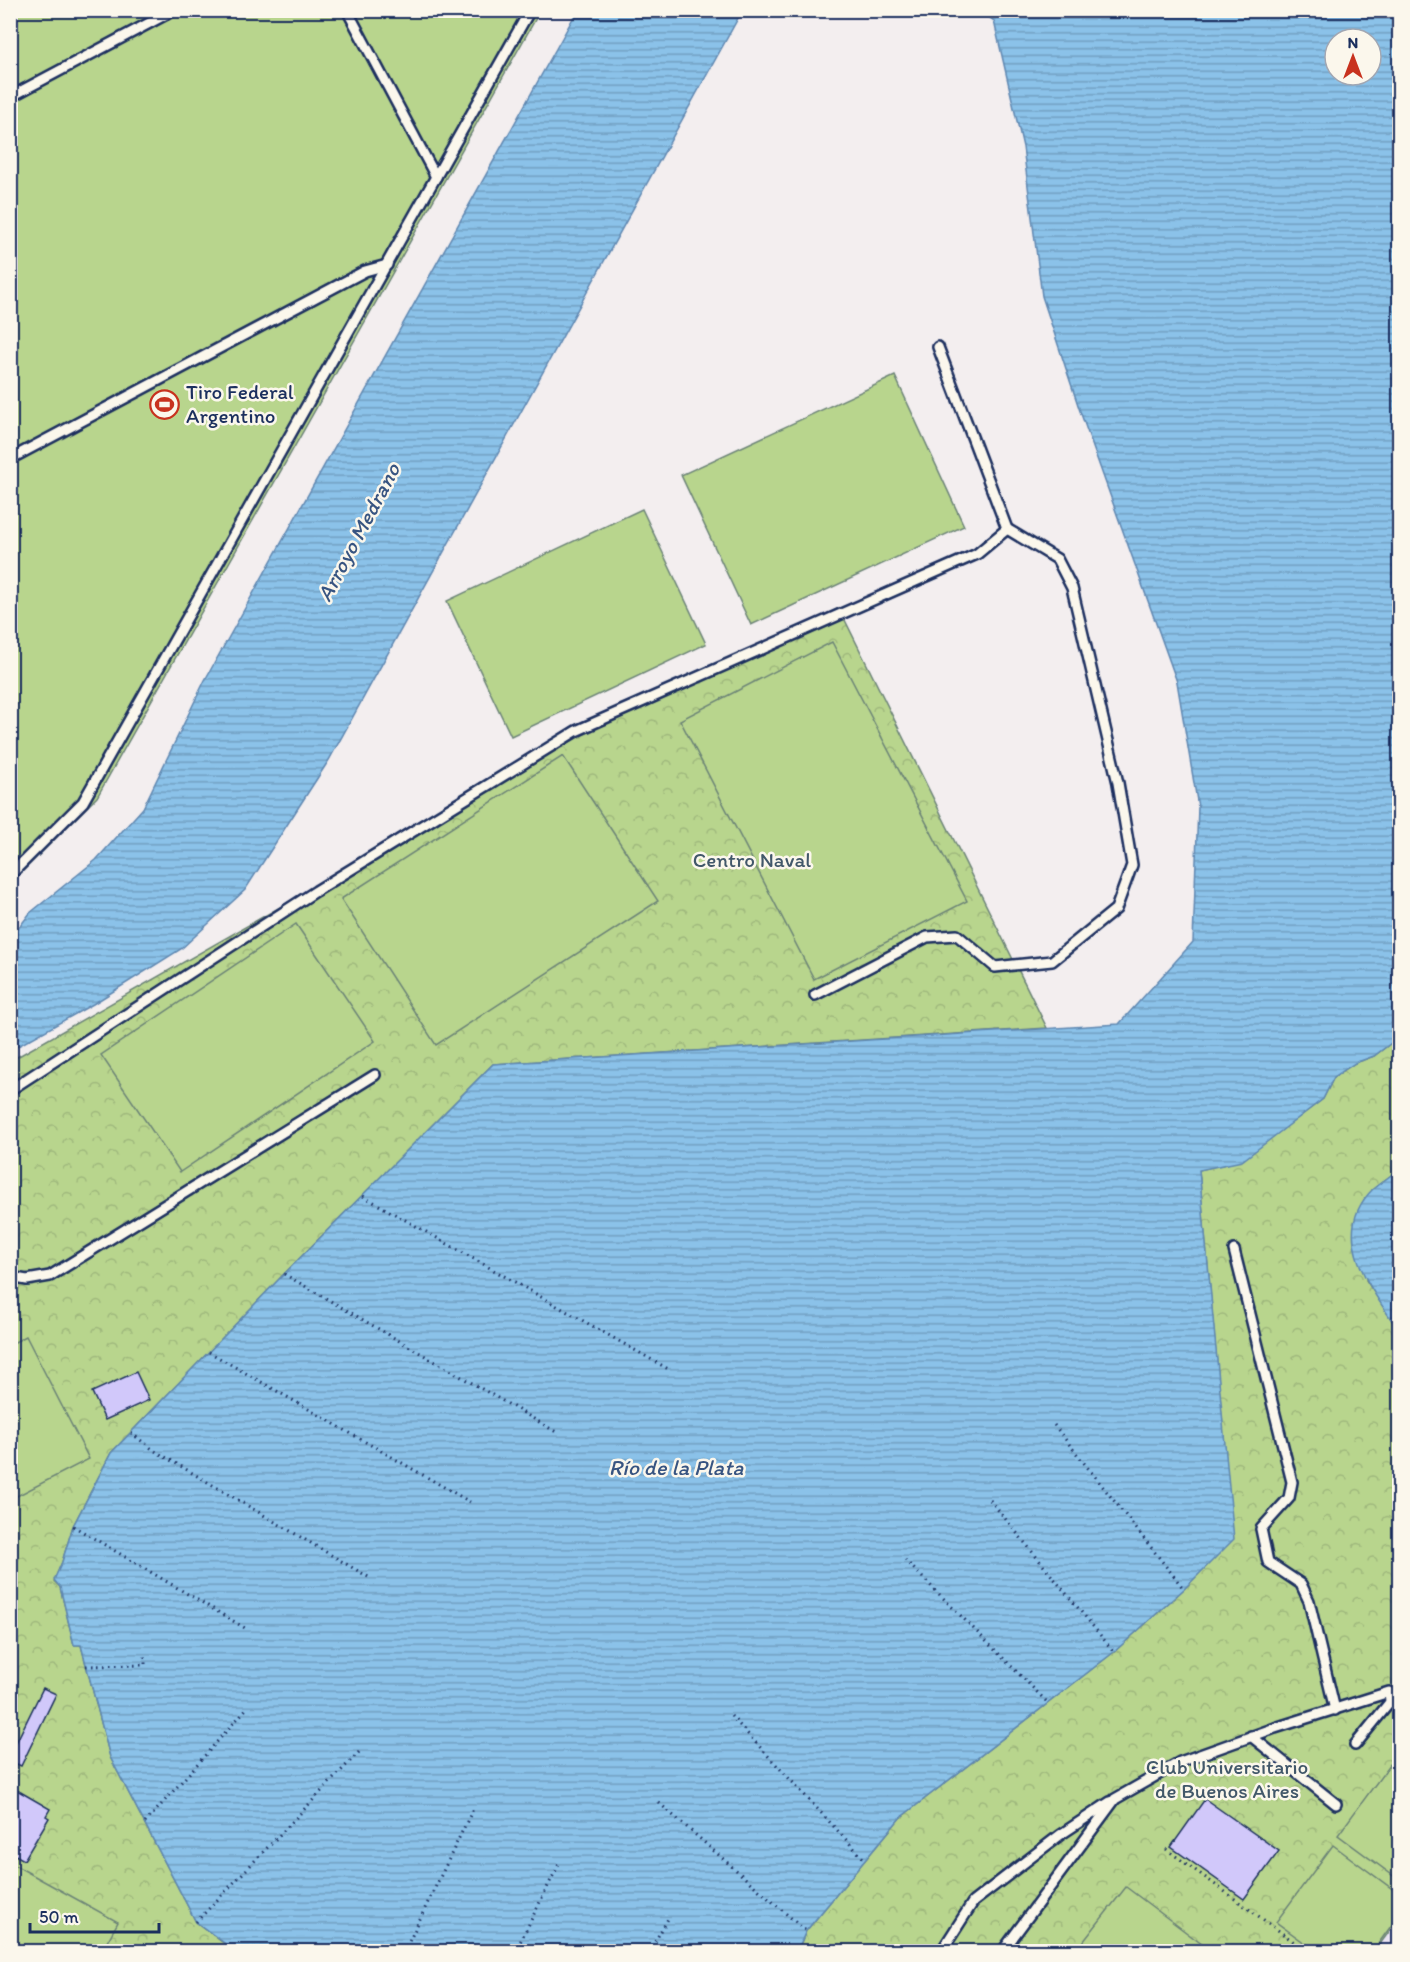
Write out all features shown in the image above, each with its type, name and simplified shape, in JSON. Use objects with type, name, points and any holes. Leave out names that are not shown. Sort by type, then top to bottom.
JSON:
[{"type":"lane","points":[[10,97],[174,10]]},
{"type":"lane","points":[[347,10],[436,177]]},
{"type":"lane","points":[[10,874],[83,802],[530,10]]},
{"type":"lane","points":[[10,459],[365,271],[387,265]]},
{"type":"lane","points":[[814,995],[927,937],[957,935],[995,967],[1052,961],[1116,909],[1132,865],[1118,783],[1072,588],[1057,559],[1007,529],[938,347]]},
{"type":"lane","points":[[10,1090],[316,891],[576,731],[977,554],[1007,529]]},
{"type":"lane","points":[[10,1277],[27,1280],[50,1276],[375,1075]]},
{"type":"lane","points":[[1234,1250],[1292,1482],[1289,1498],[1262,1529],[1268,1562],[1300,1584],[1309,1601],[1335,1710]]},
{"type":"lane","points":[[941,1952],[973,1902],[1060,1834],[1180,1762],[1251,1736],[1389,1692],[1390,1702],[1355,1745]]},
{"type":"lane","points":[[1251,1736],[1336,1804]]},
{"type":"lane","points":[[1002,1952],[1115,1799]]},
{"type":"path","points":[[363,1196],[670,1370]]},
{"type":"path","points":[[284,1274],[558,1433]]},
{"type":"path","points":[[209,1352],[470,1502]]},
{"type":"path","points":[[1054,1425],[1184,1589]]},
{"type":"path","points":[[130,1433],[155,1451],[370,1578]]},
{"type":"path","points":[[990,1500],[1114,1652]]},
{"type":"path","points":[[73,1526],[245,1628]]},
{"type":"path","points":[[905,1560],[1048,1703]]},
{"type":"path","points":[[86,1666],[145,1665],[145,1654]]},
{"type":"path","points":[[145,1823],[247,1707]]},
{"type":"path","points":[[731,1716],[865,1860]]},
{"type":"path","points":[[196,1922],[361,1750]]},
{"type":"path","points":[[658,1803],[806,1931]]},
{"type":"path","points":[[404,1952],[473,1809]]},
{"type":"path","points":[[1166,1849],[1308,1952]]},
{"type":"path","points":[[515,1952],[559,1864]]},
{"type":"path","points":[[649,1952],[669,1917]]},
{"type":"shaded area","points":[[1399,1918],[1399,1951],[1375,1951]]},
{"type":"green space","name":"Tiro Federal Argentino","points":[[11,11],[540,11],[97,797],[11,883]]},
{"type":"green space","points":[[895,376],[964,526],[751,625],[681,475]]},
{"type":"green space","points":[[642,509],[706,644],[511,736],[447,601]]},
{"type":"green space","name":"Centro Naval","points":[[839,608],[1047,1028],[493,1064],[284,1274],[111,1453],[73,1526],[54,1581],[60,1587],[74,1645],[81,1645],[110,1757],[196,1922],[235,1952],[11,1951],[10,1061],[582,735]]},
{"type":"green space","points":[[832,642],[967,901],[814,979],[680,720]]},
{"type":"green space","points":[[563,756],[658,901],[436,1045],[341,899]]},
{"type":"green space","points":[[296,924],[375,1041],[180,1172],[101,1055]]},
{"type":"green space","name":"Club Universitario de Buenos Aires","points":[[1399,1037],[1399,1169],[1372,1190],[1366,1280],[1399,1331],[1399,1918],[1375,1951],[797,1952],[806,1931],[900,1818],[1114,1652],[1184,1589],[1233,1539],[1199,1170],[1242,1160],[1323,1099],[1334,1077],[1355,1063],[1374,1056]]},
{"type":"green space","points":[[26,1336],[89,1459],[11,1499],[11,1344]]},
{"type":"green space","points":[[1399,1752],[1399,1880],[1338,1835]]},
{"type":"green space","points":[[1333,1845],[1399,1894],[1399,1915],[1373,1951],[1316,1951],[1276,1922]]},
{"type":"green space","points":[[11,1863],[118,1922],[102,1951],[11,1951]]},
{"type":"green space","points":[[1126,1887],[1211,1951],[1076,1951]]},
{"type":"water","name":"Arroyo Medrano","points":[[577,11],[742,11],[329,760],[245,890],[181,949],[93,1004],[11,1050],[11,938],[30,913],[96,860],[143,808],[205,680]]},
{"type":"water","name":"Río de la Plata","points":[[980,11],[1399,11],[1399,1037],[1374,1056],[1355,1063],[1334,1077],[1323,1099],[1242,1161],[1199,1170],[1234,1539],[1184,1589],[1114,1652],[900,1818],[806,1931],[797,1951],[235,1951],[196,1922],[110,1757],[81,1645],[74,1645],[60,1587],[54,1580],[73,1526],[111,1453],[284,1274],[493,1064],[1119,1024],[1193,942],[1198,807],[1177,682],[1080,411],[1042,296],[1023,147],[994,21]]},
{"type":"water","points":[[1399,1169],[1399,1331],[1377,1298],[1359,1262],[1354,1243],[1354,1224],[1360,1206],[1373,1189]]},
{"type":"building","points":[[136,1372],[149,1400],[105,1420],[92,1392]]},
{"type":"building","points":[[43,1688],[56,1694],[21,1766],[10,1761],[10,1755]]},
{"type":"building","points":[[17,1790],[50,1809],[46,1816],[49,1818],[24,1860],[10,1852],[10,1802]]},
{"type":"building","points":[[1205,1799],[1279,1851],[1244,1899],[1171,1847]]},
{"type":"place","name":"Tiro Federal Argentino","points":[[165,404]]}]
